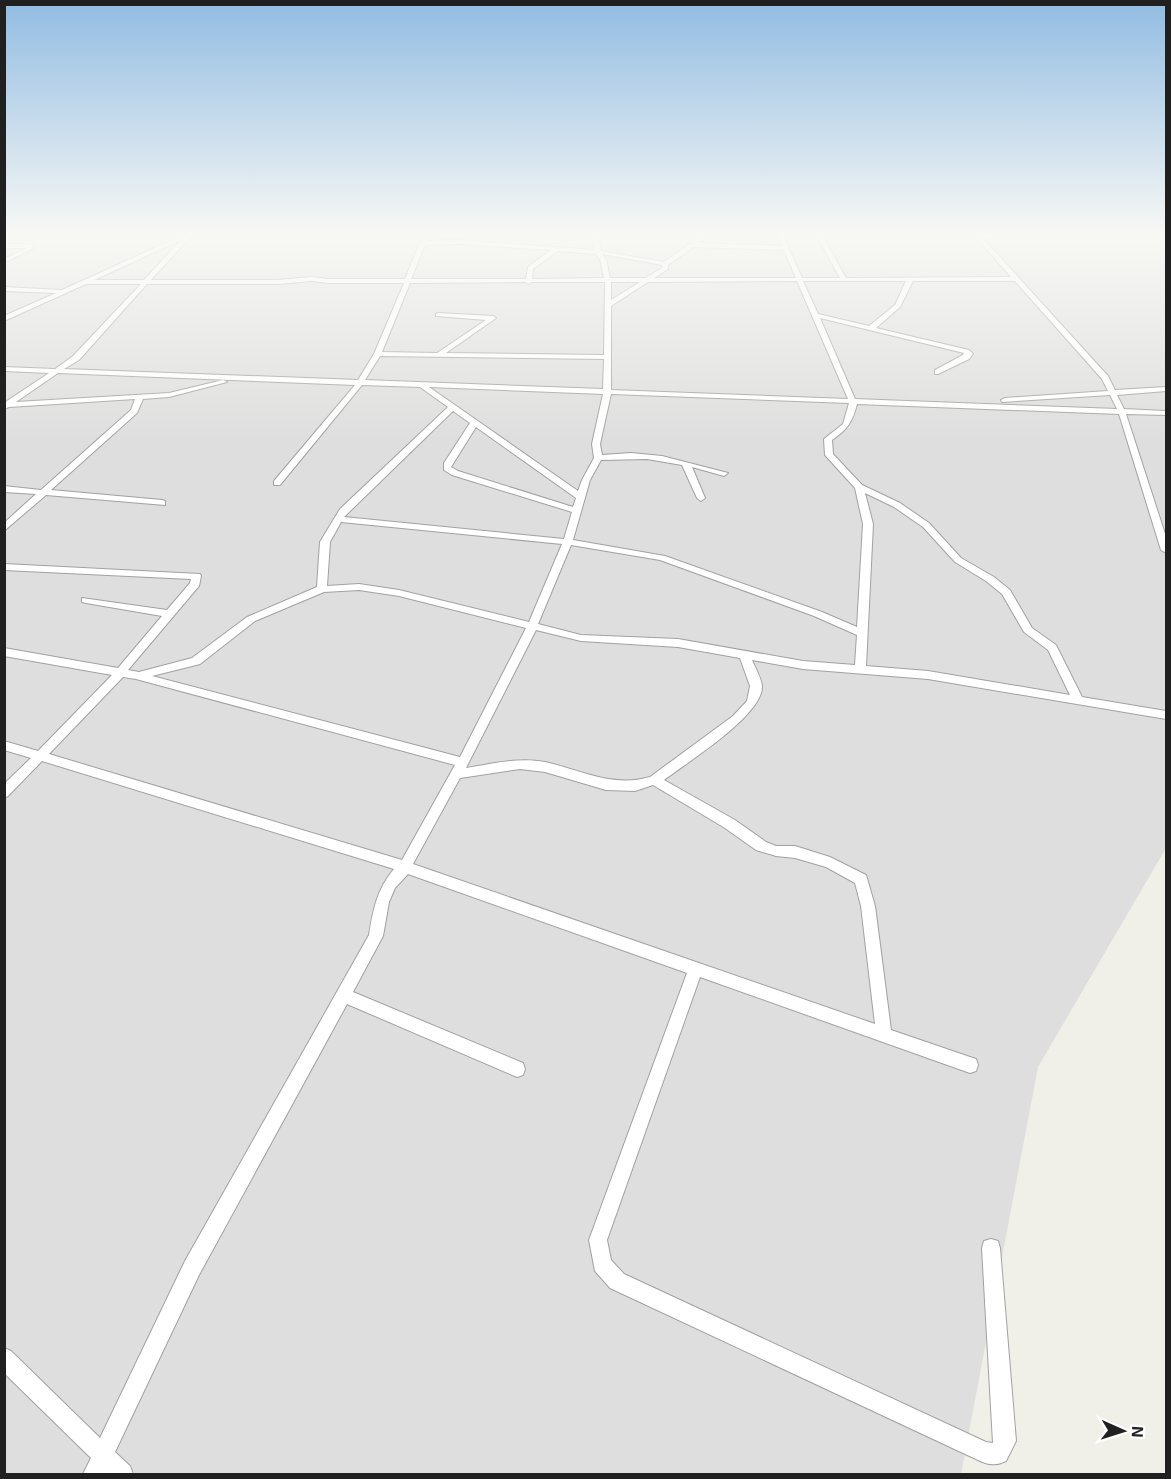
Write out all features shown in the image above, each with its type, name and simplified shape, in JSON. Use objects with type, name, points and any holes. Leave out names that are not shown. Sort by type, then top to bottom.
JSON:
[{"type":"street","points":[[4,319],[36,304]]},
{"type":"street","points":[[6,405],[76,358],[126,304]]},
{"type":"street","points":[[278,483],[359,384],[378,354],[399,304]]},
{"type":"street","points":[[809,304],[853,402],[849,422],[844,429],[828,439],[829,455],[859,487],[897,505],[926,525],[958,560],[1006,592],[1028,630],[1052,648],[1078,700]]},
{"type":"street","points":[[871,328],[899,304]]},
{"type":"street","points":[[1039,304],[1105,378],[1114,393],[1167,550]]},
{"type":"street","points":[[98,1465],[192,1268],[376,936],[382,902],[390,884],[405,867],[460,768],[532,627],[567,543],[586,480],[598,458],[596,444],[608,393],[608,305]]},
{"type":"street","points":[[438,315],[493,318],[438,355]]},
{"type":"street","points":[[814,315],[967,351],[969,354],[938,372]]},
{"type":"street","points":[[378,354],[608,357]]},
{"type":"street","points":[[4,369],[1167,413]]},
{"type":"street","points":[[6,405],[190,392],[236,379]]},
{"type":"street","points":[[423,386],[475,423],[579,504]]},
{"type":"street","points":[[884,403],[1011,400],[1167,389]]},
{"type":"street","points":[[4,528],[134,411],[140,397]]},
{"type":"street","points":[[322,589],[324,542],[338,519],[452,407]]},
{"type":"street","points":[[475,423],[447,468],[454,473],[579,504]]},
{"type":"street","points":[[598,458],[624,454],[654,456],[724,473]]},
{"type":"street","points":[[686,464],[701,498]]},
{"type":"street","points":[[859,487],[868,524],[860,668]]},
{"type":"street","points":[[4,489],[162,503]]},
{"type":"street","points":[[338,519],[587,544],[662,558],[818,614],[862,633]]},
{"type":"street","points":[[4,567],[196,576],[195,584],[119,674],[4,793]]},
{"type":"street","points":[[139,676],[196,661],[252,618],[322,589],[359,587],[399,593],[581,638],[678,644],[803,665],[928,675],[1167,715]]},
{"type":"street","points":[[86,600],[171,614]]},
{"type":"street","points":[[4,652],[139,676],[460,768],[520,764],[545,766],[606,785],[635,786],[654,780],[737,719],[752,702],[756,686],[745,656]]},
{"type":"street","points":[[4,745],[405,867],[970,1065]]},
{"type":"street","points":[[654,780],[730,824],[761,846],[776,851],[795,852],[830,863],[861,879],[868,906],[884,1035]]},
{"type":"street","points":[[696,969],[598,1240],[602,1264],[617,1281],[985,1453],[999,1454],[1005,1441],[991,1248]]},
{"type":"street","points":[[344,995],[517,1070]]},
{"type":"street","points":[[4,1358],[98,1465],[122,1474]]},
{"type":"shaded area","points":[[5,304],[1166,304],[1166,848],[1038,1067],[961,1474],[5,1474]]}]
